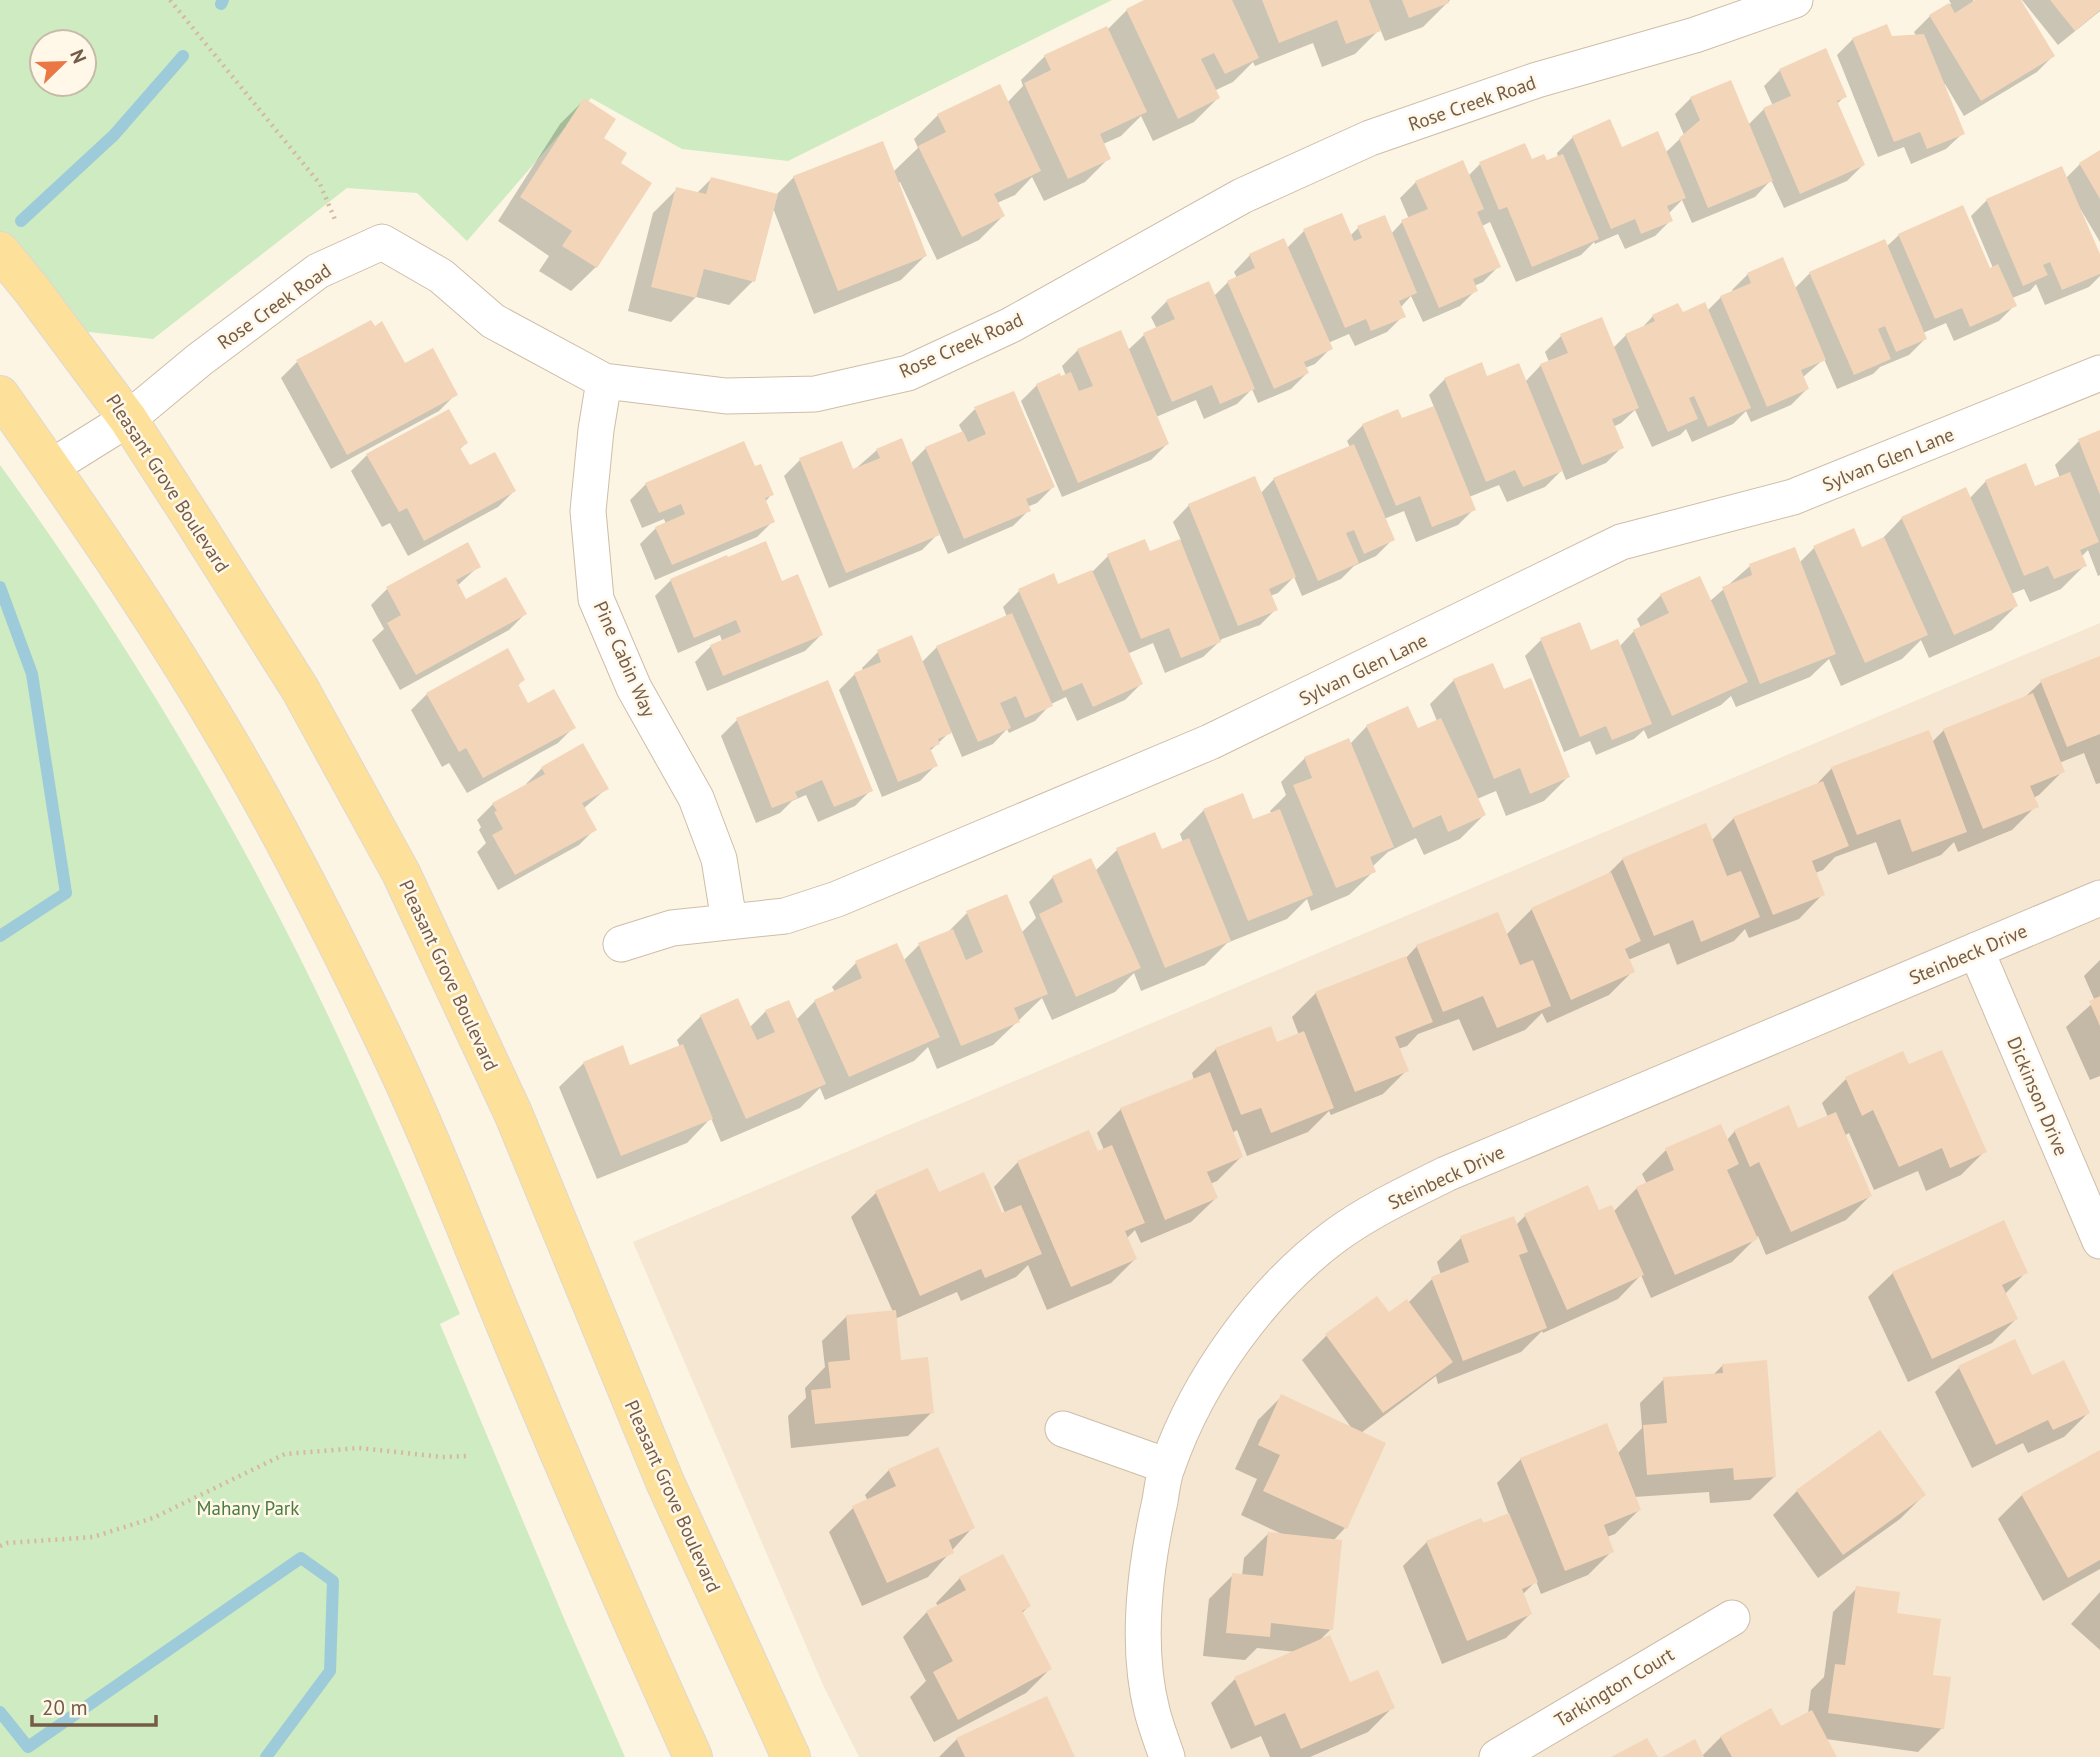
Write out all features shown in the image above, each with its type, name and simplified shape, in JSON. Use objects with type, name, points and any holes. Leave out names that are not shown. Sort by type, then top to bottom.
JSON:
[{"type":"main road","name":"Pleasant Grove Boulevard","points":[[0,251],[128,419],[300,689],[401,873],[513,1114],[665,1482],[791,1757]]},
{"type":"main road","points":[[0,395],[108,548],[222,729],[280,833],[380,1031],[426,1133],[589,1526],[693,1757]]},
{"type":"street","name":"Rose Creek Road","points":[[51,467],[128,419],[199,360],[318,271],[382,242],[440,276],[494,321],[604,381],[726,396],[815,394],[908,373],[1012,325],[1242,196],[1370,138],[1537,80],[1695,35],[1795,0]]},
{"type":"street","name":"Sylvan Glen Lane","points":[[621,944],[672,928],[785,916],[837,899],[1210,742],[1621,542],[1793,497],[2100,373]]},
{"type":"street","name":"Pine Cabin Way","points":[[604,381],[588,512],[596,599],[634,688],[696,798],[719,859],[729,921]]},
{"type":"street","name":"Steinbeck Drive","points":[[1167,1757],[1152,1710],[1144,1652],[1152,1538],[1167,1466],[1200,1394],[1243,1329],[1286,1278],[1335,1236],[1387,1203],[1446,1174],[2100,898]]},
{"type":"street","name":"Dickinson Drive","points":[[1976,950],[2100,1241]]},
{"type":"street","points":[[1063,1429],[1167,1466]]},
{"type":"street","name":"Tarkington Court","points":[[1497,1757],[1732,1618]]},
{"type":"path","points":[[170,0],[320,184],[351,256]]},
{"type":"path","points":[[0,1546],[7,1543],[93,1537],[153,1518],[285,1454],[359,1448],[442,1457],[467,1456]]},
{"type":"shaded area","points":[[2100,623],[2100,1757],[859,1757],[823,1685],[633,1242]]},
{"type":"green space","points":[[0,0],[1112,0],[788,161],[682,149],[591,98],[467,241],[417,193],[347,188],[153,339],[80,331],[0,240]]},
{"type":"green space","name":"Mahany Park","points":[[0,465],[82,582],[159,703],[230,826],[319,997],[382,1132],[460,1314],[440,1324],[625,1757],[0,1757]]},
{"type":"building","points":[[1144,0],[1232,0],[1259,58],[1225,74],[1214,53],[1201,59],[1220,98],[1178,119],[1126,9]]},
{"type":"building","points":[[1262,0],[1369,0],[1381,31],[1346,44],[1337,20],[1279,43]]},
{"type":"building","points":[[1402,0],[1448,0],[1449,3],[1409,18]]},
{"type":"building","points":[[1975,0],[2021,0],[2055,56],[1981,101],[1929,15],[1949,3],[1955,13]]},
{"type":"building","points":[[2050,0],[2100,0],[2100,10],[2075,31]]},
{"type":"building","points":[[1887,24],[1892,36],[1924,34],[1965,134],[1927,149],[1920,132],[1894,142],[1852,38]]},
{"type":"building","points":[[1107,26],[1147,112],[1100,134],[1111,159],[1068,179],[1024,83],[1051,70],[1044,55]]},
{"type":"building","points":[[1826,48],[1847,97],[1837,101],[1865,165],[1800,194],[1763,108],[1791,96],[1779,69]]},
{"type":"building","points":[[1731,80],[1773,181],[1708,208],[1679,138],[1700,120],[1690,97]]},
{"type":"building","points":[[1000,84],[1041,171],[994,194],[1005,216],[962,237],[918,146],[946,132],[937,114]]},
{"type":"building","points":[[584,98],[616,119],[604,138],[627,153],[621,163],[652,183],[597,268],[562,246],[572,231],[520,197]]},
{"type":"building","points":[[1610,119],[1622,147],[1658,131],[1686,198],[1667,206],[1673,221],[1641,234],[1635,219],[1611,229],[1572,136]]},
{"type":"building","points":[[883,141],[927,256],[838,291],[793,176]]},
{"type":"building","points":[[1525,143],[1532,159],[1544,154],[1547,160],[1563,154],[1599,239],[1532,267],[1507,207],[1499,210],[1479,162]]},
{"type":"building","points":[[2100,150],[2100,199],[2079,163]]},
{"type":"building","points":[[1463,160],[1484,209],[1477,212],[1501,267],[1473,279],[1478,291],[1439,308],[1401,220],[1428,209],[1415,181]]},
{"type":"building","points":[[2062,166],[2100,254],[2100,274],[2062,290],[2050,262],[2043,265],[2048,275],[2023,286],[1986,199]]},
{"type":"building","points":[[711,177],[778,194],[755,282],[704,269],[696,298],[651,287],[676,187],[706,194]]},
{"type":"building","points":[[1963,205],[1990,268],[1998,264],[2017,306],[1970,327],[1962,308],[1935,319],[1898,234]]},
{"type":"building","points":[[1342,213],[1354,241],[1362,238],[1357,226],[1385,215],[1417,293],[1399,301],[1406,317],[1371,331],[1366,319],[1345,328],[1303,229]]},
{"type":"building","points":[[1284,238],[1333,349],[1304,362],[1309,373],[1274,389],[1227,281],[1255,268],[1249,254]]},
{"type":"building","points":[[1885,239],[1927,339],[1896,352],[1885,326],[1878,329],[1891,359],[1854,375],[1809,272]]},
{"type":"building","points":[[1783,257],[1826,360],[1801,370],[1809,389],[1767,407],[1720,296],[1751,283],[1747,273]]},
{"type":"building","points":[[1209,281],[1255,389],[1220,404],[1212,385],[1172,402],[1143,333],[1175,319],[1166,300]]},
{"type":"building","points":[[1705,302],[1751,408],[1708,427],[1694,396],[1689,398],[1698,419],[1668,432],[1625,334],[1655,321],[1652,315],[1678,303],[1683,312]]},
{"type":"building","points":[[1602,317],[1639,408],[1612,419],[1624,448],[1582,465],[1540,364],[1568,353],[1560,334]]},
{"type":"building","points":[[371,320],[375,326],[382,321],[405,363],[433,348],[458,395],[347,455],[296,360]]},
{"type":"building","points":[[1121,330],[1169,444],[1078,483],[1036,384],[1060,373],[1061,376],[1071,372],[1079,391],[1093,386],[1077,349]]},
{"type":"building","points":[[1482,362],[1487,376],[1519,363],[1563,471],[1523,487],[1515,470],[1486,482],[1444,378]]},
{"type":"building","points":[[1014,391],[1055,487],[1026,499],[1031,511],[964,539],[925,447],[963,431],[968,442],[986,434],[974,407]]},
{"type":"building","points":[[1434,406],[1476,510],[1432,527],[1420,496],[1396,506],[1362,424],[1398,409],[1402,418]]},
{"type":"building","points":[[449,409],[468,443],[460,448],[470,465],[495,452],[516,491],[424,541],[407,508],[399,512],[366,454]]},
{"type":"building","points":[[2100,430],[2100,495],[2078,439]]},
{"type":"building","points":[[902,438],[940,535],[846,573],[799,458],[842,441],[853,469],[880,458],[876,449]]},
{"type":"building","points":[[744,441],[755,466],[761,464],[774,495],[765,498],[775,522],[672,565],[655,527],[685,514],[681,504],[659,513],[645,483]]},
{"type":"building","points":[[1354,444],[1395,540],[1364,554],[1354,530],[1346,533],[1359,563],[1318,581],[1273,478]]},
{"type":"building","points":[[2026,463],[2035,486],[2070,472],[2099,542],[2080,550],[2087,566],[2054,579],[2048,566],[2024,576],[1985,480]]},
{"type":"building","points":[[1255,476],[1296,577],[1269,589],[1278,610],[1238,626],[1188,504]]},
{"type":"building","points":[[1966,487],[2018,606],[1954,635],[1901,517]]},
{"type":"building","points":[[1854,528],[1862,547],[1884,537],[1928,635],[1865,663],[1813,546]]},
{"type":"building","points":[[1145,539],[1150,551],[1180,539],[1221,642],[1181,658],[1169,628],[1141,639],[1107,554]]},
{"type":"building","points":[[766,541],[782,581],[798,574],[823,635],[723,676],[710,645],[741,632],[736,620],[694,638],[670,579]]},
{"type":"building","points":[[468,542],[481,567],[456,580],[466,599],[506,577],[527,614],[416,675],[387,623],[401,615],[386,587]]},
{"type":"building","points":[[1795,547],[1836,654],[1760,684],[1722,587],[1752,575],[1749,564]]},
{"type":"building","points":[[1092,570],[1143,684],[1093,707],[1082,683],[1063,691],[1018,589],[1054,573],[1058,584]]},
{"type":"building","points":[[1700,576],[1748,682],[1672,716],[1633,630],[1669,613],[1660,594]]},
{"type":"building","points":[[1012,613],[1053,706],[1025,718],[1016,696],[1000,703],[1011,728],[978,742],[936,646]]},
{"type":"building","points":[[1580,622],[1591,650],[1618,639],[1652,724],[1612,740],[1606,726],[1580,737],[1540,638]]},
{"type":"building","points":[[912,635],[952,733],[938,739],[940,744],[930,748],[938,766],[898,782],[854,673],[881,662],[877,650]]},
{"type":"building","points":[[508,648],[525,680],[518,684],[528,703],[554,689],[576,728],[483,778],[466,748],[459,752],[426,693]]},
{"type":"building","points":[[2100,656],[2100,734],[2067,747],[2040,680]]},
{"type":"building","points":[[1493,663],[1504,689],[1531,678],[1570,777],[1530,794],[1520,768],[1494,779],[1453,679]]},
{"type":"building","points":[[828,680],[873,791],[834,807],[822,780],[795,792],[798,798],[772,808],[736,718]]},
{"type":"building","points":[[2033,693],[2065,772],[2030,786],[2039,807],[1983,829],[1943,729]]},
{"type":"building","points":[[1408,706],[1418,728],[1441,718],[1486,815],[1448,832],[1441,815],[1413,828],[1366,725]]},
{"type":"building","points":[[1929,730],[1967,832],[1912,852],[1900,819],[1857,835],[1831,767]]},
{"type":"building","points":[[1349,738],[1394,847],[1370,857],[1376,872],[1336,888],[1293,785],[1312,778],[1304,757]]},
{"type":"building","points":[[583,743],[609,789],[582,803],[597,830],[515,875],[492,835],[503,829],[492,803],[545,774],[541,767]]},
{"type":"building","points":[[1823,781],[1849,846],[1812,861],[1825,895],[1773,915],[1733,817]]},
{"type":"building","points":[[1243,793],[1253,819],[1280,809],[1313,895],[1248,921],[1203,809]]},
{"type":"building","points":[[1706,823],[1727,876],[1741,871],[1760,917],[1701,942],[1693,920],[1654,936],[1622,858]]},
{"type":"building","points":[[1155,832],[1162,849],[1189,838],[1231,941],[1165,968],[1116,848]]},
{"type":"building","points":[[1091,858],[1141,968],[1076,997],[1039,914],[1063,902],[1052,876]]},
{"type":"building","points":[[1611,872],[1641,941],[1625,949],[1635,972],[1571,1000],[1531,908]]},
{"type":"building","points":[[1007,894],[1048,994],[1014,1008],[1020,1022],[961,1046],[918,943],[953,929],[966,960],[983,952],[966,911]]},
{"type":"building","points":[[1498,912],[1520,965],[1533,960],[1551,1006],[1497,1028],[1483,996],[1443,1012],[1416,945]]},
{"type":"building","points":[[897,943],[940,1037],[849,1077],[814,1000],[862,978],[855,961]]},
{"type":"building","points":[[1406,956],[1433,1022],[1395,1037],[1409,1071],[1355,1092],[1315,992]]},
{"type":"building","points":[[2100,996],[2100,1026],[2089,1001]]},
{"type":"building","points":[[738,998],[757,1040],[775,1032],[765,1010],[789,1000],[826,1084],[746,1119],[700,1015]]},
{"type":"building","points":[[1271,1026],[1277,1042],[1304,1031],[1334,1108],[1271,1133],[1261,1108],[1241,1115],[1215,1048]]},
{"type":"building","points":[[683,1044],[713,1119],[621,1156],[583,1062],[623,1045],[630,1065]]},
{"type":"building","points":[[1942,1050],[1987,1152],[1950,1168],[1942,1148],[1899,1167],[1873,1110],[1862,1116],[1845,1077],[1903,1051],[1909,1064]]},
{"type":"building","points":[[1210,1072],[1243,1157],[1207,1172],[1218,1198],[1165,1220],[1120,1108]]},
{"type":"building","points":[[1789,1105],[1798,1128],[1836,1112],[1872,1196],[1791,1232],[1759,1162],[1750,1167],[1734,1130]]},
{"type":"building","points":[[1721,1124],[1739,1164],[1727,1170],[1758,1239],[1675,1275],[1636,1187],[1674,1170],[1665,1148]]},
{"type":"building","points":[[1089,1130],[1098,1151],[1112,1145],[1145,1223],[1125,1231],[1137,1259],[1071,1287],[1017,1161]]},
{"type":"building","points":[[928,1168],[939,1192],[984,1172],[1002,1213],[1021,1205],[1042,1254],[985,1278],[981,1269],[920,1296],[875,1191]]},
{"type":"building","points":[[1588,1185],[1599,1210],[1612,1205],[1644,1275],[1567,1310],[1524,1214]]},
{"type":"building","points":[[1514,1216],[1528,1252],[1519,1255],[1547,1328],[1463,1361],[1431,1277],[1469,1262],[1460,1236]]},
{"type":"building","points":[[2004,1220],[2028,1273],[2002,1285],[2018,1319],[1932,1359],[1892,1272]]},
{"type":"building","points":[[1377,1296],[1389,1312],[1407,1299],[1453,1362],[1383,1413],[1325,1334]]},
{"type":"building","points":[[896,1310],[901,1360],[928,1357],[934,1413],[815,1424],[811,1390],[831,1388],[828,1362],[850,1360],[846,1315]]},
{"type":"building","points":[[2015,1339],[2032,1375],[2064,1360],[2090,1413],[2053,1430],[2048,1420],[1996,1445],[1958,1366]]},
{"type":"building","points":[[1767,1360],[1776,1477],[1734,1480],[1733,1468],[1647,1475],[1643,1425],[1667,1423],[1663,1377],[1723,1373],[1722,1364]]},
{"type":"building","points":[[1281,1394],[1386,1443],[1347,1529],[1263,1491],[1280,1455],[1258,1445]]},
{"type":"building","points":[[1607,1423],[1641,1510],[1604,1525],[1614,1552],[1565,1571],[1520,1458]]},
{"type":"building","points":[[1880,1430],[1926,1495],[1843,1555],[1796,1490]]},
{"type":"building","points":[[938,1447],[975,1528],[949,1540],[954,1553],[887,1583],[852,1506],[896,1486],[888,1469]]},
{"type":"building","points":[[2100,1450],[2100,1560],[2068,1578],[2021,1494]]},
{"type":"building","points":[[1509,1513],[1538,1582],[1522,1589],[1532,1614],[1467,1641],[1426,1541],[1481,1518],[1484,1523]]},
{"type":"building","points":[[1268,1532],[1342,1540],[1333,1630],[1271,1623],[1270,1637],[1226,1633],[1232,1573],[1263,1576]]},
{"type":"building","points":[[1003,1554],[1031,1606],[1022,1611],[1052,1669],[958,1720],[933,1672],[953,1661],[926,1611],[966,1590],[959,1577]]},
{"type":"building","points":[[1856,1586],[1900,1592],[1897,1613],[1941,1619],[1933,1675],[1951,1677],[1944,1729],[1828,1713],[1835,1664],[1845,1665]]},
{"type":"building","points":[[1330,1635],[1350,1682],[1378,1670],[1395,1708],[1301,1749],[1285,1713],[1255,1726],[1234,1677]]},
{"type":"building","points":[[1047,1696],[1075,1757],[965,1757],[956,1738]]},
{"type":"building","points":[[1771,1708],[1781,1726],[1812,1710],[1837,1757],[1732,1757],[1720,1736]]},
{"type":"building","points":[[1647,1738],[1658,1757],[1611,1757]]},
{"type":"building","points":[[1695,1739],[1704,1757],[1662,1757]]},
{"type":"waterway","points":[[221,4],[223,0]]},
{"type":"waterway","points":[[21,221],[114,135],[183,56]]},
{"type":"waterway","points":[[0,587],[32,674],[66,893],[0,936]]},
{"type":"waterway","points":[[0,1712],[28,1747],[301,1558],[333,1581],[330,1671],[266,1757]]}]
